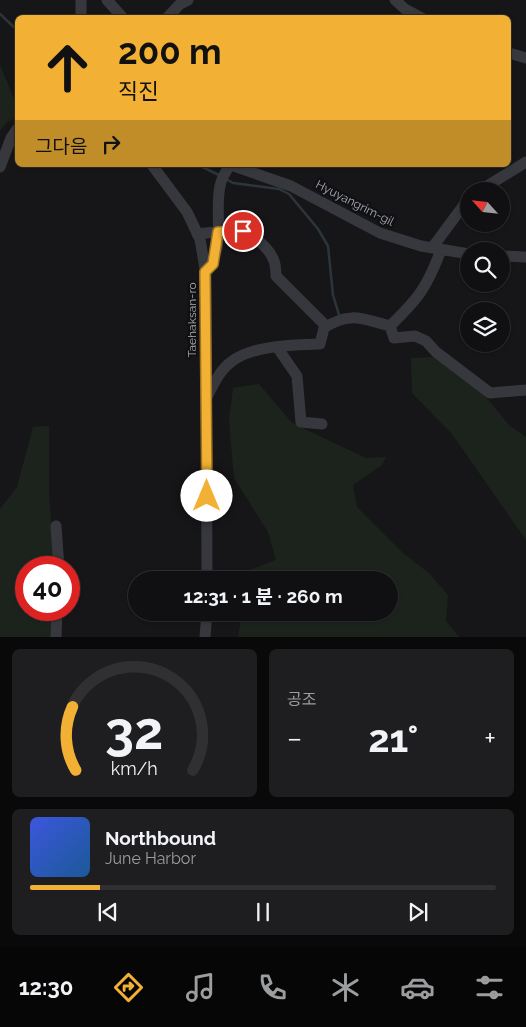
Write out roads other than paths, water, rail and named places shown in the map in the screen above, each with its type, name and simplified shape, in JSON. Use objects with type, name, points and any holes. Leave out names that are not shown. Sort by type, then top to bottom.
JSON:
[{"type":"street","points":[[81,0],[81,15]]},
{"type":"street","points":[[107,0],[121,15]]},
{"type":"street","points":[[170,15],[180,4],[188,0]]},
{"type":"street","points":[[395,0],[405,9],[416,15]]},
{"type":"street","points":[[511,54],[526,58]]},
{"type":"street","points":[[0,167],[15,132]]},
{"type":"street","points":[[494,182],[526,162]]},
{"type":"street","name":"Taehaksan-ro","points":[[153,167],[187,212],[197,234],[205,272],[207,571]]},
{"type":"street","points":[[205,272],[213,264],[227,172]]},
{"type":"street","name":"Hyuyangrim-gil","points":[[227,172],[291,186],[380,233],[436,249],[460,253]]},
{"type":"street","points":[[390,326],[413,303],[427,285],[436,249],[460,212]]},
{"type":"street","points":[[197,234],[243,231],[258,239],[276,263],[276,276],[326,326]]},
{"type":"street","points":[[510,256],[526,257]]},
{"type":"street","points":[[206,398],[229,363],[241,355],[277,347],[320,344],[326,326],[350,316],[390,326]]},
{"type":"street","points":[[390,326],[394,338],[415,336],[426,341],[436,352],[490,393],[526,390]]},
{"type":"street","points":[[277,347],[297,376],[301,422],[322,424]]},
{"type":"street","points":[[56,526],[57,556]]},
{"type":"street","points":[[56,637],[57,621]]},
{"type":"street","points":[[205,637],[206,621]]},
{"type":"waterway","points":[[0,14],[15,28]]},
{"type":"waterway","points":[[202,167],[219,175]]},
{"type":"waterway","points":[[226,179],[233,183],[279,189],[289,194],[318,229],[328,246],[333,295],[339,315]]}]
